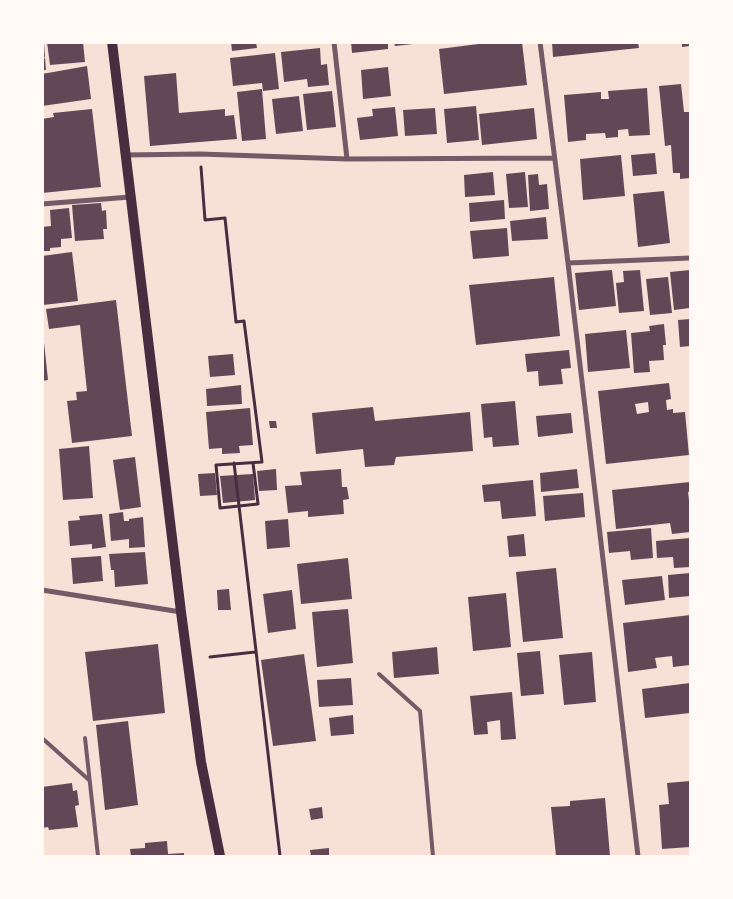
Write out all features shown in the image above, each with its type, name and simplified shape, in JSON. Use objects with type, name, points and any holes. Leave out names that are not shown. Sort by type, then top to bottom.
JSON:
[{"type":"main road","points":[[112,42],[181,612],[201,762],[220,856]]},
{"type":"street","points":[[334,42],[347,159]]},
{"type":"street","points":[[540,42],[638,856]]},
{"type":"street","points":[[125,155],[200,154],[347,159],[554,158]]},
{"type":"street","points":[[42,204],[130,197]]},
{"type":"street","points":[[568,263],[690,258]]},
{"type":"street","points":[[42,590],[181,612]]},
{"type":"lane","points":[[379,674],[420,712],[433,856]]},
{"type":"lane","points":[[42,738],[90,780]]},
{"type":"lane","points":[[85,738],[98,856]]},
{"type":"path","points":[[200,154],[205,220],[225,218],[236,322],[244,321],[262,462],[254,462],[216,465],[220,508],[258,504],[254,462]]},
{"type":"path","points":[[234,464],[280,856]]},
{"type":"path","points":[[210,657],[255,652]]},
{"type":"building","points":[[47,42],[83,42],[85,62],[50,65]]},
{"type":"building","points":[[231,42],[256,42],[257,48],[232,51]]},
{"type":"building","points":[[351,42],[388,42],[388,49],[352,53]]},
{"type":"building","points":[[394,42],[412,42],[413,44],[395,46]]},
{"type":"building","points":[[494,42],[522,42],[527,85],[444,94],[439,49]]},
{"type":"building","points":[[552,42],[638,42],[639,48],[553,57]]},
{"type":"building","points":[[682,42],[690,42],[690,46],[682,47]]},
{"type":"building","points":[[42,43],[44,43],[45,57],[42,58]]},
{"type":"building","points":[[320,48],[321,65],[327,64],[329,85],[308,87],[307,79],[284,82],[281,52]]},
{"type":"building","points":[[275,53],[279,89],[263,91],[262,83],[233,86],[230,58]]},
{"type":"building","points":[[45,58],[46,70],[42,70],[42,59]]},
{"type":"building","points":[[87,66],[91,99],[42,106],[42,74]]},
{"type":"building","points":[[388,67],[391,96],[363,99],[361,70]]},
{"type":"building","points":[[176,73],[179,113],[225,109],[225,116],[234,115],[237,139],[150,146],[144,76]]},
{"type":"building","points":[[681,84],[684,112],[690,112],[690,178],[680,179],[680,173],[673,173],[671,145],[665,146],[659,86]]},
{"type":"building","points":[[647,88],[650,135],[629,136],[628,129],[618,130],[618,137],[606,138],[605,133],[586,134],[586,140],[568,142],[564,95],[601,92],[601,99],[609,99],[608,91]]},
{"type":"building","points":[[262,89],[266,139],[242,141],[237,92]]},
{"type":"building","points":[[332,91],[336,127],[307,130],[303,94]]},
{"type":"building","points":[[299,96],[303,131],[276,134],[272,99]]},
{"type":"building","points":[[476,106],[479,140],[447,143],[444,109]]},
{"type":"building","points":[[395,107],[398,136],[360,140],[357,118],[373,116],[372,109]]},
{"type":"building","points":[[435,108],[437,134],[405,136],[403,110]]},
{"type":"building","points":[[534,108],[537,139],[482,145],[479,114]]},
{"type":"building","points":[[92,109],[101,187],[42,193],[42,119],[54,117],[53,113]]},
{"type":"building","points":[[655,153],[657,174],[633,176],[631,155]]},
{"type":"building","points":[[621,155],[625,196],[583,200],[580,159]]},
{"type":"building","points":[[493,172],[495,195],[465,197],[464,175]]},
{"type":"building","points":[[525,172],[528,207],[509,208],[506,174]]},
{"type":"building","points":[[538,174],[539,185],[547,184],[549,209],[530,211],[528,175]]},
{"type":"building","points":[[664,191],[670,243],[638,247],[633,194]]},
{"type":"building","points":[[504,200],[505,219],[470,222],[469,203]]},
{"type":"building","points":[[101,203],[102,211],[106,210],[107,229],[103,229],[104,239],[75,241],[72,205]]},
{"type":"building","points":[[69,208],[72,238],[61,239],[61,247],[50,248],[50,251],[42,251],[42,227],[51,226],[50,210]]},
{"type":"building","points":[[546,217],[548,239],[512,241],[510,221]]},
{"type":"building","points":[[507,228],[509,256],[473,259],[470,231]]},
{"type":"building","points":[[72,252],[78,301],[43,305],[42,256]]},
{"type":"building","points":[[612,270],[616,306],[579,310],[575,273]]},
{"type":"building","points":[[640,270],[644,311],[619,313],[616,283],[624,282],[623,271]]},
{"type":"building","points":[[690,270],[690,308],[674,310],[670,272]]},
{"type":"building","points":[[554,277],[560,336],[476,345],[469,285]]},
{"type":"building","points":[[668,277],[672,313],[650,315],[646,279]]},
{"type":"building","points":[[116,300],[132,436],[72,443],[67,401],[77,400],[76,392],[87,391],[80,325],[49,329],[46,309]]},
{"type":"building","points":[[690,319],[690,346],[680,347],[678,320]]},
{"type":"building","points":[[664,324],[666,345],[663,345],[664,360],[649,361],[650,372],[634,373],[631,333],[650,331],[649,326]]},
{"type":"building","points":[[626,330],[630,368],[588,372],[585,334]]},
{"type":"building","points":[[44,342],[48,380],[42,381],[42,343]]},
{"type":"building","points":[[569,350],[571,368],[561,369],[563,384],[539,386],[538,371],[527,372],[525,354]]},
{"type":"building","points":[[233,354],[235,375],[210,377],[208,356]]},
{"type":"building","points":[[669,383],[671,399],[666,400],[667,410],[673,409],[673,413],[685,412],[689,455],[606,464],[598,391]],"holes":[[[648,402],[649,412],[637,414],[635,404]]]},
{"type":"building","points":[[241,385],[242,404],[207,406],[206,389]]},
{"type":"building","points":[[515,401],[519,445],[493,447],[492,437],[484,438],[481,404]]},
{"type":"building","points":[[373,407],[375,421],[470,412],[473,451],[396,457],[394,465],[365,467],[363,449],[316,454],[312,413]]},
{"type":"building","points":[[250,408],[253,445],[239,446],[240,453],[222,454],[222,448],[209,449],[206,412]]},
{"type":"building","points":[[571,413],[573,433],[538,437],[536,416]]},
{"type":"building","points":[[269,421],[276,421],[277,428],[270,428]]},
{"type":"building","points":[[89,446],[93,498],[63,500],[59,449]]},
{"type":"building","points":[[135,457],[141,507],[120,510],[113,460]]},
{"type":"building","points":[[276,469],[277,490],[259,491],[257,471]]},
{"type":"building","points":[[341,469],[342,487],[347,487],[349,499],[343,500],[344,514],[308,517],[308,511],[288,513],[285,486],[302,485],[300,472]]},
{"type":"building","points":[[577,469],[579,488],[541,492],[540,473]]},
{"type":"building","points":[[215,473],[217,495],[200,496],[198,474]]},
{"type":"building","points":[[253,474],[255,500],[223,503],[220,476]]},
{"type":"building","points":[[533,480],[536,516],[502,519],[500,501],[484,502],[482,485]]},
{"type":"building","points":[[690,482],[690,492],[688,492],[690,500],[690,532],[672,534],[670,523],[616,529],[612,490]]},
{"type":"building","points":[[583,493],[585,517],[545,521],[543,496]]},
{"type":"building","points":[[123,512],[124,521],[143,517],[145,547],[129,548],[129,539],[111,541],[109,514]]},
{"type":"building","points":[[102,514],[106,547],[92,549],[92,544],[70,546],[68,521],[80,520],[79,516]]},
{"type":"building","points":[[288,519],[290,547],[267,549],[265,521]]},
{"type":"building","points":[[651,528],[653,558],[631,560],[630,551],[609,553],[607,532]]},
{"type":"building","points":[[524,534],[526,556],[509,557],[507,536]]},
{"type":"building","points":[[690,538],[690,567],[674,568],[673,557],[657,558],[656,541]]},
{"type":"building","points":[[145,552],[148,584],[115,587],[114,570],[111,570],[109,554]]},
{"type":"building","points":[[101,556],[103,581],[73,584],[71,558]]},
{"type":"building","points":[[348,558],[352,599],[301,604],[297,564]]},
{"type":"building","points":[[556,568],[563,638],[523,642],[516,572]]},
{"type":"building","points":[[690,573],[690,596],[669,598],[668,575]]},
{"type":"building","points":[[662,576],[665,600],[625,605],[622,580]]},
{"type":"building","points":[[229,589],[231,610],[218,610],[217,590]]},
{"type":"building","points":[[292,590],[296,629],[268,633],[263,594]]},
{"type":"building","points":[[506,593],[511,647],[473,651],[468,597]]},
{"type":"building","points":[[348,609],[353,663],[317,667],[312,612]]},
{"type":"building","points":[[690,615],[690,665],[673,667],[672,656],[655,658],[657,668],[628,672],[623,623]]},
{"type":"building","points":[[158,644],[165,713],[93,721],[85,652]]},
{"type":"building","points":[[437,647],[439,674],[394,678],[392,652]]},
{"type":"building","points":[[540,651],[544,694],[521,696],[517,653]]},
{"type":"building","points":[[592,652],[596,702],[564,705],[559,655]]},
{"type":"building","points":[[304,654],[316,741],[273,746],[261,660]]},
{"type":"building","points":[[351,678],[353,705],[319,707],[317,680]]},
{"type":"building","points":[[690,683],[690,713],[645,718],[642,689]]},
{"type":"building","points":[[512,692],[516,739],[501,740],[500,720],[487,722],[488,734],[474,735],[470,696]]},
{"type":"building","points":[[353,715],[354,734],[331,736],[329,718]]},
{"type":"building","points":[[128,721],[138,805],[105,810],[96,725]]},
{"type":"building","points":[[690,781],[690,847],[662,849],[659,805],[669,804],[667,783]]},
{"type":"building","points":[[72,783],[73,791],[77,790],[79,805],[75,806],[78,827],[49,830],[48,827],[42,828],[42,787]]},
{"type":"building","points":[[605,798],[610,856],[556,856],[551,807],[570,806],[570,801]]},
{"type":"building","points":[[322,807],[323,818],[311,820],[309,809]]},
{"type":"building","points":[[167,841],[168,854],[184,853],[184,856],[131,856],[130,849],[145,848],[145,843]]},
{"type":"building","points":[[329,848],[329,856],[311,856],[310,850]]}]
